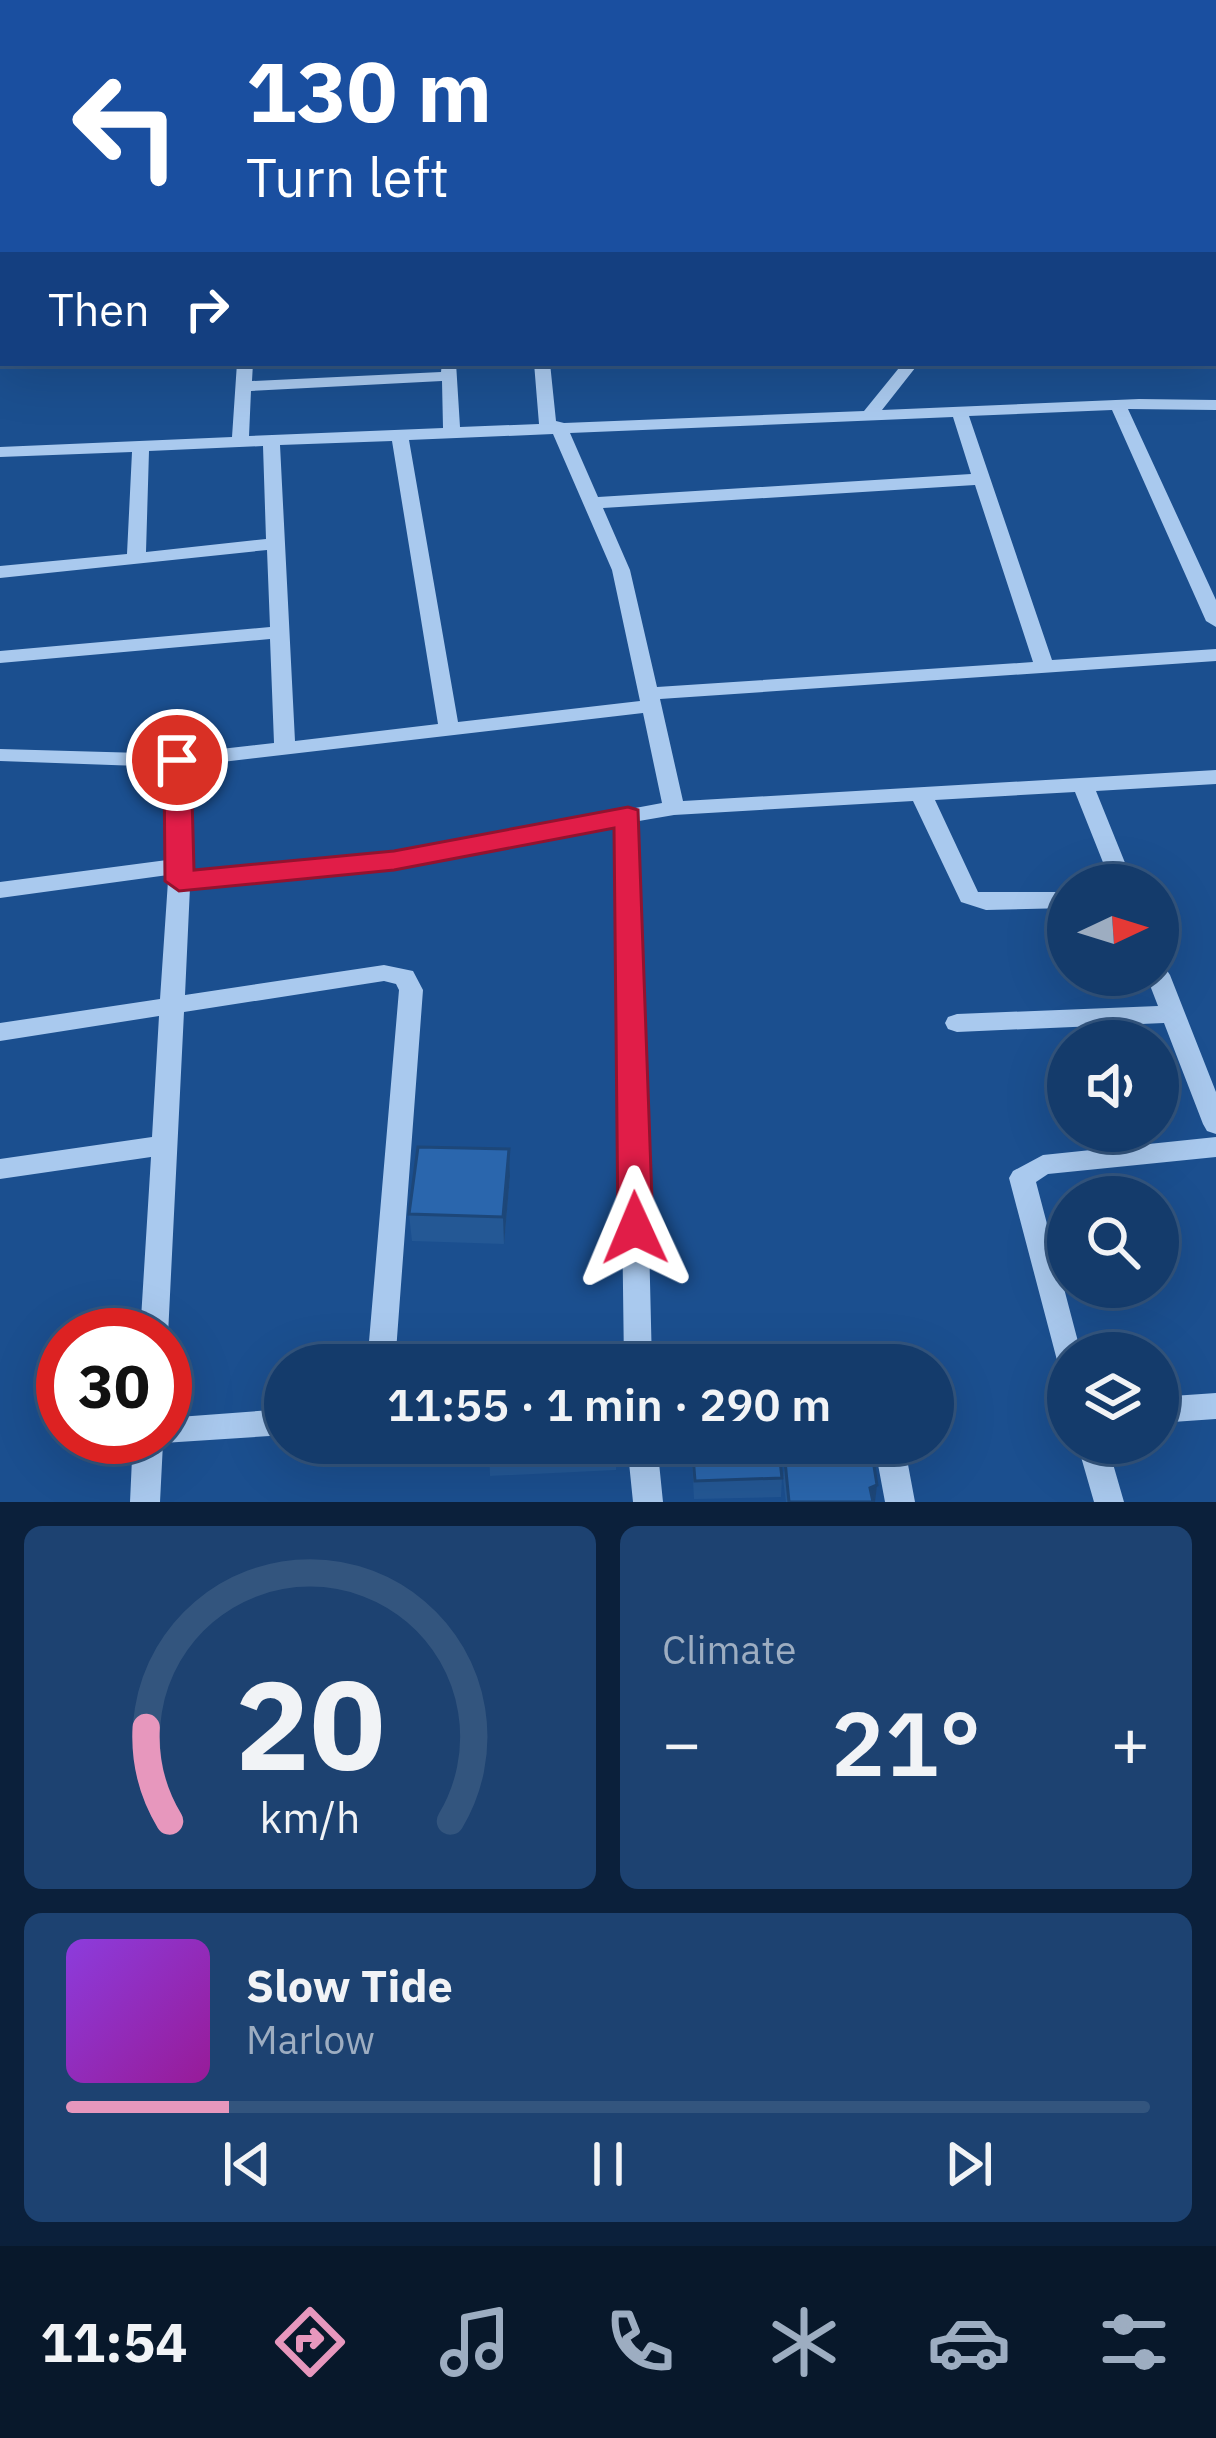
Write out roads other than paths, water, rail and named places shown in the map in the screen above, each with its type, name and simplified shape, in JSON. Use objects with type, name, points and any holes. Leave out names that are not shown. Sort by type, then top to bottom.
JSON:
[{"type":"street","points":[[240,441],[245,366]]},
{"type":"street","points":[[543,366],[553,426],[621,570],[674,808]]},
{"type":"street","points":[[870,414],[909,366]]},
{"type":"street","points":[[243,386],[449,369],[452,431]]},
{"type":"street","points":[[1118,404],[1206,575],[1216,621]]},
{"type":"street","points":[[0,452],[959,410],[1216,406]]},
{"type":"street","points":[[959,410],[1044,666]]},
{"type":"street","points":[[400,433],[448,729]]},
{"type":"street","points":[[271,439],[285,748]]},
{"type":"street","points":[[136,558],[140,445]]},
{"type":"street","points":[[592,503],[982,479]]},
{"type":"street","points":[[0,572],[276,544]]},
{"type":"street","points":[[0,657],[280,632]]},
{"type":"street","points":[[0,755],[177,760],[648,700],[1216,655]]},
{"type":"street","points":[[156,1308],[179,873],[177,760]]},
{"type":"street","points":[[0,890],[394,860],[674,808],[1216,777]]},
{"type":"street","points":[[1083,784],[1115,864]]},
{"type":"street","points":[[921,794],[969,897],[986,902],[1047,901]]},
{"type":"street","points":[[628,816],[638,1344]]},
{"type":"street","points":[[0,1032],[384,973],[396,973],[410,983],[383,1344]]},
{"type":"street","points":[[1166,996],[1216,1124]]},
{"type":"street","points":[[957,1023],[1173,1014]]},
{"type":"street","points":[[0,1169],[165,1145]]},
{"type":"street","points":[[1062,1332],[1022,1178],[1043,1165],[1216,1147]]},
{"type":"street","points":[[1179,1409],[1216,1406]]},
{"type":"street","points":[[192,1429],[264,1424]]},
{"type":"street","points":[[145,1502],[147,1464]]},
{"type":"street","points":[[645,1464],[648,1502]]},
{"type":"street","points":[[893,1464],[900,1502]]},
{"type":"street","points":[[1098,1464],[1109,1502]]}]
